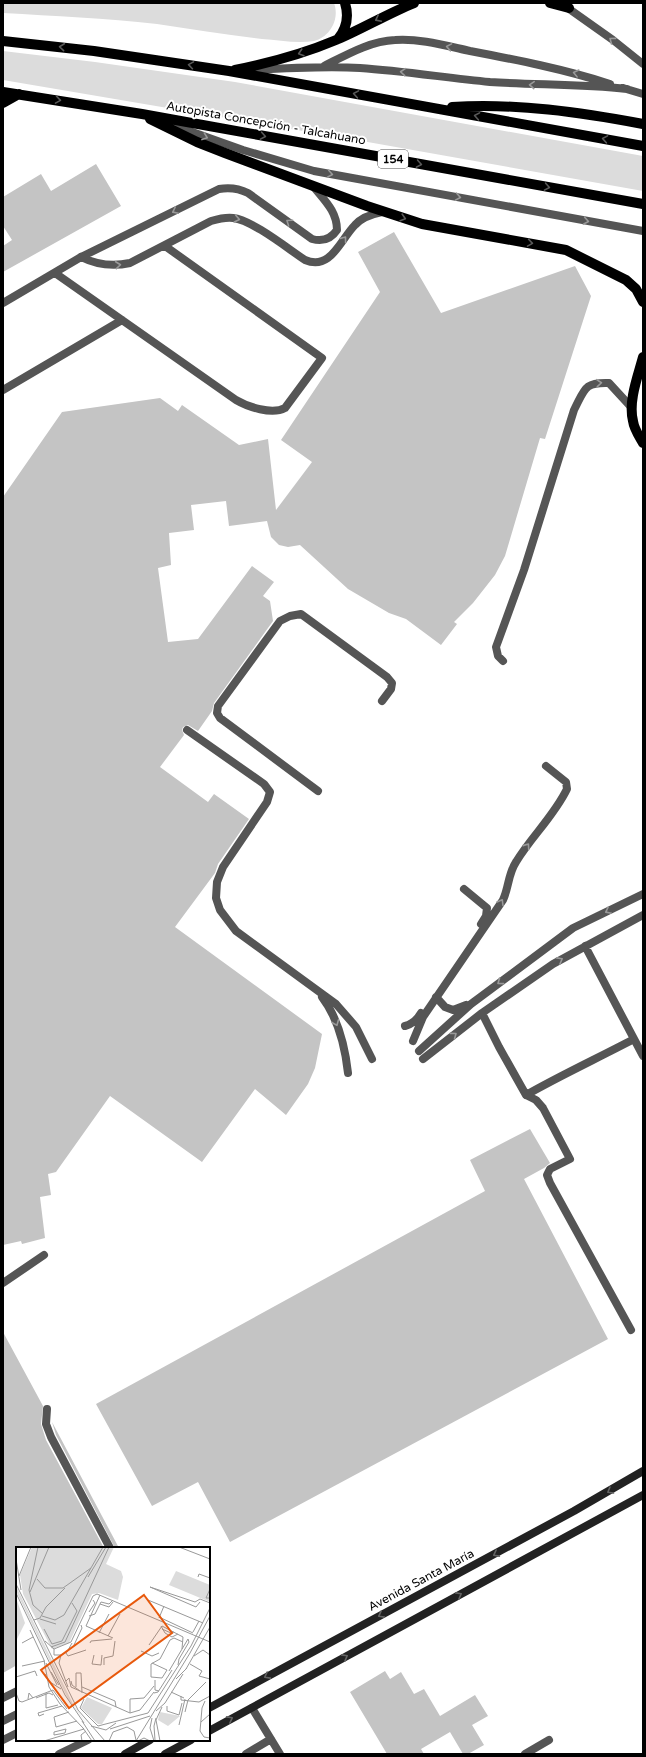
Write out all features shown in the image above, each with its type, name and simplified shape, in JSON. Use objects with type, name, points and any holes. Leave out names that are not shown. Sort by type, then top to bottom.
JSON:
[{"type":"main road","points":[[337,40],[342,34],[347,20],[345,3]]},
{"type":"main road","points":[[229,71],[290,57],[337,40],[394,11],[414,3]]},
{"type":"main road","points":[[550,3],[569,8]]},
{"type":"main road","points":[[3,41],[94,51],[229,71],[643,146]]},
{"type":"main road","name":"Autopista Concepción - Talcahuano","points":[[3,92],[142,114],[643,204]]},
{"type":"main road","points":[[3,103],[19,94]]},
{"type":"main road","points":[[435,109],[472,106],[507,107],[572,112],[643,124]]},
{"type":"main road","points":[[142,114],[197,142],[382,212],[446,230],[566,250],[626,280],[636,289],[643,302]]},
{"type":"main road","points":[[643,357],[632,408],[633,421],[643,443]]},
{"type":"main road","points":[[632,408],[643,427]]},
{"type":"main road","name":"Avenida Santa María","points":[[210,1707],[574,1512],[643,1471]]},
{"type":"main road","points":[[210,1729],[643,1495]]},
{"type":"main road","points":[[125,1754],[148,1741]]},
{"type":"main road","points":[[165,1754],[189,1741]]},
{"type":"street","points":[[559,3],[569,8],[643,64]]},
{"type":"street","points":[[323,67],[364,47],[384,41],[396,40],[421,42],[514,59],[580,74],[643,94]]},
{"type":"street","points":[[229,71],[323,67],[406,72],[476,81],[535,85],[592,85],[627,89]]},
{"type":"street","points":[[142,114],[243,150],[314,171],[643,231]]},
{"type":"street","points":[[3,303],[81,258],[225,188],[237,188],[243,190],[312,239],[324,240],[334,235],[337,230],[336,217],[313,186]]},
{"type":"street","points":[[81,258],[92,263],[117,266],[130,264],[211,221],[221,218],[232,218],[249,223],[305,260],[310,262],[320,262],[331,257],[355,225],[367,217],[382,212]]},
{"type":"street","points":[[55,273],[236,400],[253,408],[279,411],[285,408],[322,358],[164,246]]},
{"type":"street","points":[[3,390],[122,320]]},
{"type":"street","points":[[503,661],[498,656],[496,647],[524,570],[574,410],[585,389],[592,384],[600,382],[609,383],[616,388],[632,408]]},
{"type":"street","points":[[318,791],[220,718],[217,713],[218,706],[280,621],[290,616],[301,614],[387,677],[392,683],[391,688],[382,701]]},
{"type":"street","points":[[187,730],[264,784],[270,792],[268,802],[223,867],[217,882],[216,898],[220,910],[236,931],[336,1004],[356,1027],[372,1058]]},
{"type":"street","points":[[413,1041],[423,1017],[503,900],[507,890],[508,880],[515,864],[567,789],[566,782],[546,766]]},
{"type":"street","points":[[405,1026],[410,1025],[417,1019],[486,916],[487,908],[464,889]]},
{"type":"street","points":[[643,894],[573,928],[471,1004],[421,1055],[553,964],[643,915]]},
{"type":"street","points":[[585,946],[643,1056]]},
{"type":"street","points":[[317,990],[328,1004],[340,1034],[348,1073]]},
{"type":"street","points":[[436,998],[445,1007],[453,1010],[471,1004]]},
{"type":"street","points":[[482,1014],[526,1095],[536,1100],[543,1108],[570,1159],[550,1169],[548,1175],[550,1183],[631,1330]]},
{"type":"street","points":[[526,1095],[565,1073],[634,1039]]},
{"type":"street","points":[[3,1283],[44,1255]]},
{"type":"street","points":[[47,1409],[46,1424],[51,1437],[109,1547]]},
{"type":"street","points":[[3,1698],[16,1692]]},
{"type":"street","points":[[252,1708],[280,1754]]},
{"type":"street","points":[[3,1721],[16,1714]]},
{"type":"street","points":[[3,1740],[16,1734]]},
{"type":"street","points":[[246,1754],[271,1739]]},
{"type":"street","points":[[525,1754],[549,1740]]},
{"type":"street","points":[[59,1754],[86,1741]]},
{"type":"shaded area","points":[[3,3],[334,3],[336,15],[335,21],[325,36],[314,41],[295,42],[138,22],[3,13]]},
{"type":"shaded area","points":[[3,51],[95,62],[235,82],[643,156],[643,191],[362,141],[3,80]]},
{"type":"building","points":[[96,164],[121,206],[3,272],[3,246],[12,240],[3,226],[3,197],[41,174],[51,191]]},
{"type":"building","points":[[394,232],[441,313],[575,266],[591,296],[545,439],[540,438],[505,556],[495,575],[473,603],[454,622],[457,624],[441,645],[406,619],[389,613],[348,589],[300,545],[288,547],[279,545],[271,537],[267,521],[229,526],[226,501],[191,505],[194,530],[169,533],[171,565],[158,568],[168,642],[198,639],[252,566],[274,582],[263,596],[270,601],[273,621],[214,703],[212,711],[198,731],[188,725],[183,727],[182,730],[184,735],[160,767],[208,802],[214,794],[249,819],[218,864],[215,873],[175,927],[322,1034],[315,1068],[308,1084],[286,1115],[255,1089],[202,1162],[110,1096],[56,1172],[48,1174],[51,1195],[40,1197],[45,1238],[22,1244],[21,1241],[3,1245],[3,497],[62,412],[160,398],[178,411],[182,405],[239,445],[268,439],[276,510],[312,462],[281,440],[380,292],[358,252]]},
{"type":"building","points":[[530,1129],[550,1163],[524,1179],[608,1339],[230,1542],[198,1482],[152,1506],[96,1404],[485,1191],[470,1160]]},
{"type":"building","points":[[3,1332],[43,1406],[41,1424],[46,1440],[103,1547],[16,1547],[16,1666],[3,1673]]},
{"type":"building","points":[[52,1422],[118,1547],[114,1547],[56,1435]]},
{"type":"building","points":[[385,1671],[390,1679],[401,1672],[414,1694],[424,1689],[440,1716],[475,1695],[488,1716],[472,1725],[484,1745],[468,1754],[463,1754],[450,1732],[421,1749],[424,1754],[387,1754],[350,1692]]}]
